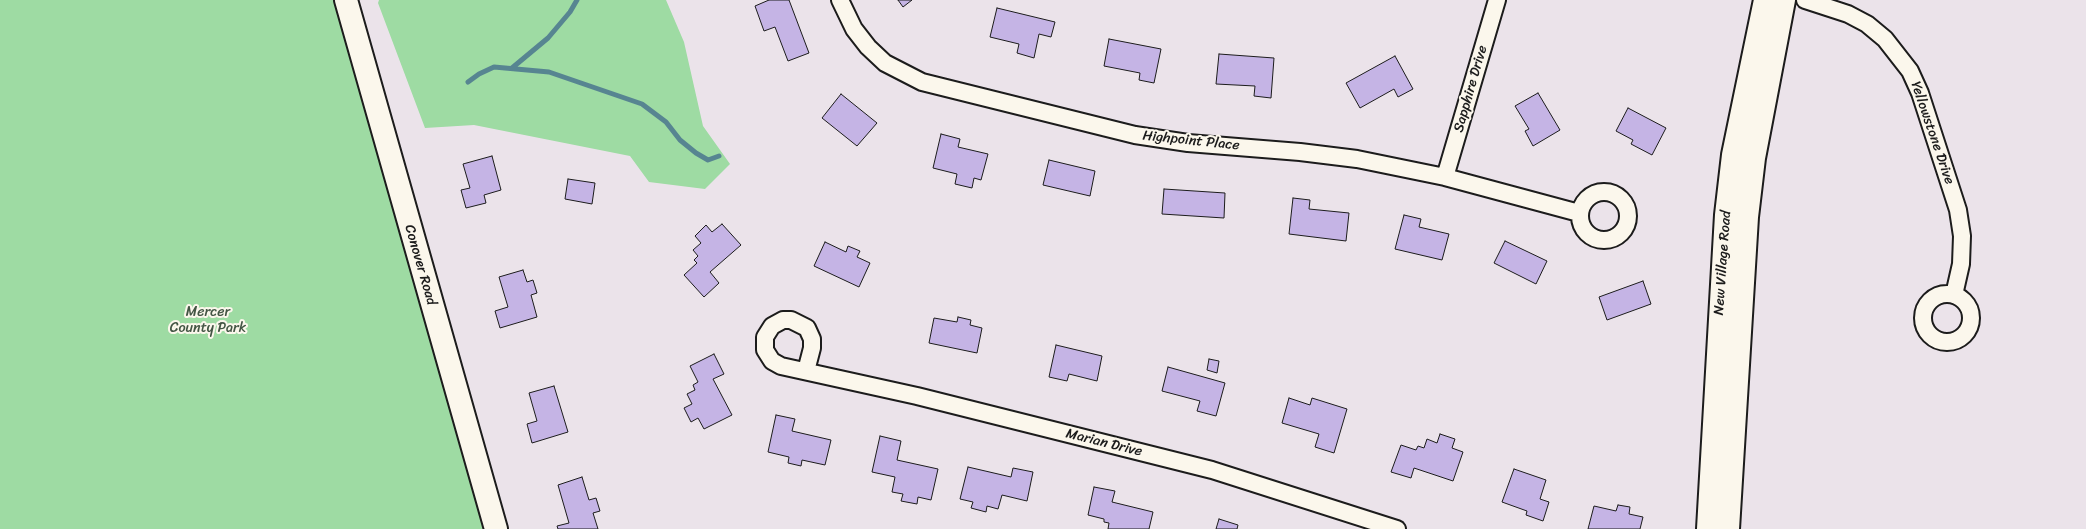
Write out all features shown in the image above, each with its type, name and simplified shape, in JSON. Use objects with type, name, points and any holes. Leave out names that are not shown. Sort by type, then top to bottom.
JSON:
[{"type":"main road","name":"Conover Road","points":[[346,0],[496,529]]},
{"type":"main road","name":"New Village Road","points":[[1708,529],[1726,215],[1733,155],[1765,0]]},
{"type":"main road","name":"New Village Road","points":[[1728,529],[1747,217],[1754,158],[1784,0]]},
{"type":"street","name":"Highpoint Place","points":[[840,0],[854,29],[868,47],[885,63],[922,82],[1135,135],[1188,143],[1300,152],[1357,159],[1446,177],[1579,214]]},
{"type":"street","name":"Sapphire Drive","points":[[1446,177],[1497,0]]},
{"type":"street","name":"Yellowstone Drive","points":[[1805,0],[1848,14],[1867,24],[1892,46],[1910,71],[1920,93],[1958,210],[1962,236],[1962,264],[1954,295]]},
{"type":"street","name":"Marian Drive","points":[[806,371],[1212,470],[1397,529]]},
{"type":"green space","name":"Mercer County Park","points":[[0,0],[345,0],[494,529],[0,529]]},
{"type":"green space","points":[[379,0],[666,0],[684,42],[703,126],[730,164],[705,189],[649,182],[630,156],[474,125],[425,128],[378,3]]},
{"type":"building","points":[[769,0],[789,0],[809,53],[788,61],[775,27],[764,31],[755,6]]},
{"type":"building","points":[[898,0],[912,0],[903,7]]},
{"type":"building","points":[[997,8],[1055,22],[1051,37],[1039,34],[1034,58],[1017,53],[1019,44],[990,37]]},
{"type":"building","points":[[1109,39],[1161,49],[1154,83],[1139,80],[1140,73],[1104,66]]},
{"type":"building","points":[[1219,54],[1274,58],[1271,98],[1254,96],[1255,86],[1216,84]]},
{"type":"building","points":[[1395,56],[1413,89],[1398,97],[1394,89],[1360,108],[1346,83]]},
{"type":"building","points":[[1538,93],[1560,130],[1533,146],[1525,131],[1529,129],[1515,106]]},
{"type":"building","points":[[841,94],[877,123],[857,146],[822,118]]},
{"type":"building","points":[[1628,108],[1666,128],[1652,155],[1631,144],[1633,140],[1616,131]]},
{"type":"building","points":[[941,134],[960,139],[958,147],[988,154],[981,180],[974,178],[972,188],[955,184],[957,174],[933,168]]},
{"type":"building","points":[[492,156],[501,190],[484,195],[486,203],[466,208],[461,190],[470,188],[463,164]]},
{"type":"building","points":[[1049,160],[1095,171],[1090,196],[1043,185]]},
{"type":"building","points":[[568,179],[595,183],[592,204],[565,199]]},
{"type":"building","points":[[1164,189],[1225,193],[1224,218],[1162,214]]},
{"type":"building","points":[[1293,198],[1310,200],[1309,209],[1349,213],[1346,241],[1289,234]]},
{"type":"building","points":[[1404,215],[1421,219],[1419,227],[1449,234],[1442,260],[1395,249]]},
{"type":"building","points":[[722,224],[741,245],[710,272],[719,283],[704,297],[684,275],[697,263],[694,260],[698,256],[693,250],[701,243],[695,236],[706,225],[712,232]]},
{"type":"building","points":[[1505,241],[1547,261],[1536,284],[1494,263]]},
{"type":"building","points":[[825,242],[846,252],[848,246],[860,251],[857,257],[870,263],[859,287],[814,266]]},
{"type":"building","points":[[523,270],[527,282],[533,280],[537,293],[531,295],[537,317],[500,328],[495,311],[508,307],[499,277]]},
{"type":"building","points":[[1643,281],[1651,304],[1607,320],[1599,297]]},
{"type":"building","points":[[958,317],[971,320],[970,325],[982,328],[977,353],[929,343],[934,318],[957,322]]},
{"type":"building","points":[[1056,345],[1102,356],[1097,381],[1069,374],[1067,381],[1049,377]]},
{"type":"building","points":[[714,354],[724,374],[713,379],[732,415],[704,429],[698,418],[691,422],[684,408],[692,404],[687,394],[695,390],[693,385],[698,382],[690,366]]},
{"type":"building","points":[[1209,359],[1219,361],[1217,373],[1207,370]]},
{"type":"building","points":[[1168,367],[1225,383],[1216,416],[1197,411],[1200,401],[1162,391]]},
{"type":"building","points":[[554,386],[568,432],[532,443],[527,424],[537,421],[529,393]]},
{"type":"building","points":[[1289,398],[1310,405],[1312,398],[1347,409],[1334,453],[1315,447],[1319,434],[1282,423]]},
{"type":"building","points":[[776,415],[795,419],[792,431],[831,440],[825,465],[802,460],[801,466],[788,463],[789,457],[768,452]]},
{"type":"building","points":[[1440,434],[1455,439],[1452,448],[1463,452],[1453,481],[1414,468],[1411,478],[1391,472],[1401,445],[1416,450],[1418,446],[1424,448],[1427,439],[1437,443]]},
{"type":"building","points":[[880,436],[901,441],[897,460],[938,469],[931,500],[918,497],[917,504],[901,501],[903,494],[892,492],[895,477],[872,472]]},
{"type":"building","points":[[968,467],[1011,477],[1013,468],[1033,472],[1027,501],[1002,495],[998,509],[987,506],[986,512],[971,508],[973,502],[960,499]]},
{"type":"building","points":[[1514,469],[1546,480],[1540,499],[1549,502],[1543,521],[1526,515],[1527,511],[1502,502]]},
{"type":"building","points":[[582,477],[589,500],[596,498],[600,511],[593,513],[598,529],[558,529],[557,526],[569,523],[558,485]]},
{"type":"building","points":[[1094,487],[1115,491],[1112,502],[1153,512],[1149,529],[1108,529],[1109,523],[1104,522],[1104,519],[1088,515]]},
{"type":"building","points":[[1618,505],[1630,507],[1629,514],[1643,517],[1640,529],[1588,529],[1594,506],[1616,511]]},
{"type":"building","points":[[1219,519],[1238,525],[1237,529],[1216,529]]},
{"type":"waterway","points":[[512,68],[548,38],[570,12],[577,0]]},
{"type":"waterway","points":[[468,82],[494,67],[549,72],[642,104],[666,122],[680,140],[696,153],[708,160],[719,156]]}]
